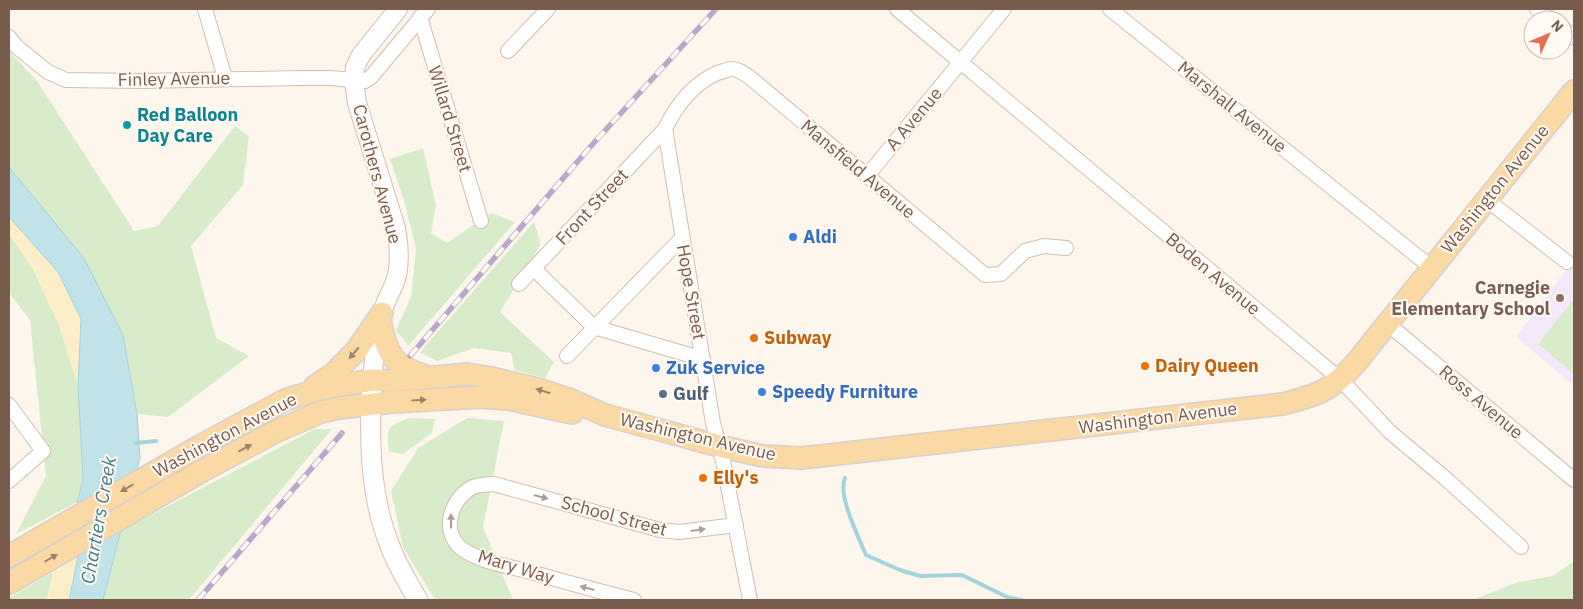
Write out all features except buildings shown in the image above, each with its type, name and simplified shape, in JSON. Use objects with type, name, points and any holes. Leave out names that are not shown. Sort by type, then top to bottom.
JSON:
[{"type":"main road","name":"Washington Avenue","points":[[9,556],[200,446],[279,403],[306,392],[372,380],[390,381],[467,374],[491,378],[571,400],[605,415],[719,446],[763,456],[782,458],[821,457],[1283,404],[1324,392],[1341,380],[1388,324],[1574,91]]},
{"type":"main road","points":[[382,319],[388,350],[395,362],[409,371],[430,377]]},
{"type":"main road","points":[[306,392],[333,374],[348,360],[382,319]]},
{"type":"main road","points":[[372,380],[372,454],[379,509],[390,547],[418,600]]},
{"type":"main road","name":"Washington Avenue","points":[[9,583],[202,471],[321,412],[340,408],[438,399],[481,398],[508,399],[567,412],[605,415]]},
{"type":"street","points":[[205,9],[225,78]]},
{"type":"street","name":"Carothers Avenue","points":[[372,380],[376,341],[396,280],[399,248],[396,228],[357,103],[354,80],[355,67],[362,55],[398,9]]},
{"type":"street","points":[[508,51],[548,9]]},
{"type":"street","name":"Boden Avenue","points":[[897,9],[1341,380],[1390,432],[1445,478],[1521,547]]},
{"type":"street","name":"A Avenue","points":[[867,176],[1004,9]]},
{"type":"street","name":"Marshall Avenue","points":[[1110,9],[1432,268]]},
{"type":"street","points":[[354,80],[365,81],[371,76],[424,13]]},
{"type":"street","name":"Willard Street","points":[[424,13],[481,222]]},
{"type":"street","name":"Finley Avenue","points":[[9,37],[48,72],[66,80],[142,81],[225,78],[330,78],[354,80]]},
{"type":"street","name":"Mansfield Avenue","points":[[665,130],[676,110],[693,89],[714,75],[732,69],[741,72],[753,80],[985,275],[1000,274],[1025,252],[1044,246],[1066,248]]},
{"type":"street","name":"Hope Street","points":[[665,130],[713,423],[736,525],[750,600]]},
{"type":"street","name":"Front Street","points":[[519,284],[665,130]]},
{"type":"street","points":[[1487,200],[1567,262]]},
{"type":"street","points":[[567,356],[682,238]]},
{"type":"street","points":[[534,269],[594,327],[703,359]]},
{"type":"street","name":"Ross Avenue","points":[[1388,324],[1574,480]]},
{"type":"street","points":[[9,406],[43,451],[9,481]]},
{"type":"street","name":"School Street","points":[[494,484],[658,530],[679,532],[736,525]]},
{"type":"street","name":"Mary Way","points":[[494,484],[473,486],[461,495],[452,509],[448,523],[454,538],[464,550],[491,562],[634,600]]},
{"type":"shaded area","name":"Carnegie Elementary School","points":[[1574,259],[1574,386],[1516,337]]},
{"type":"green space","points":[[9,51],[37,81],[134,231],[158,226],[235,126],[249,136],[243,185],[191,246],[216,338],[249,356],[168,417],[137,414],[123,335],[84,258],[9,167]]},
{"type":"green space","points":[[423,148],[436,205],[431,233],[447,243],[491,213],[515,222],[408,346],[396,330],[411,297],[416,249],[405,204],[390,159]]},
{"type":"green space","points":[[534,222],[541,244],[500,312],[554,362],[545,378],[515,370],[511,353],[474,348],[437,361],[420,352]]},
{"type":"green space","points":[[9,234],[33,269],[59,325],[78,386],[83,480],[77,502],[16,534],[46,476],[30,320],[9,293]]},
{"type":"green space","points":[[1574,299],[1574,374],[1538,344]]},
{"type":"green space","points":[[409,418],[435,419],[432,433],[403,454],[389,452],[389,429],[396,423]]},
{"type":"green space","points":[[467,418],[504,421],[483,527],[513,600],[435,600],[403,547],[391,491],[418,448]]},
{"type":"green space","points":[[315,429],[332,429],[189,600],[103,600],[122,530]]},
{"type":"green space","points":[[1574,561],[1574,600],[1473,600],[1518,582],[1553,576]]},
{"type":"green space","points":[[53,572],[47,600],[9,600],[9,598]]},
{"type":"sand","points":[[9,217],[58,272],[81,319],[78,386],[59,325],[33,269],[9,234]]},
{"type":"sand","points":[[78,557],[69,600],[48,600],[53,572]]},
{"type":"water","name":"Chartiers Creek","points":[[9,167],[84,258],[123,335],[137,414],[140,458],[103,600],[69,600],[78,557],[77,502],[83,480],[78,386],[81,319],[58,272],[9,217]]},
{"type":"waterway","points":[[136,443],[156,441]]},
{"type":"waterway","points":[[845,478],[843,485],[846,505],[866,555],[900,570],[920,576],[962,575],[1007,597],[1022,600]]},
{"type":"railway","points":[[410,356],[591,146],[716,9]]},
{"type":"railway","points":[[198,600],[342,433]]},
{"type":"place","name":"Red Balloon Day Care","points":[[127,125]]},
{"type":"place","name":"Aldi","points":[[793,237]]},
{"type":"place","name":"Carnegie Elementary School","points":[[1560,298]]},
{"type":"place","name":"Subway","points":[[754,338]]},
{"type":"place","name":"Dairy Queen","points":[[1145,366]]},
{"type":"place","name":"Zuk Service","points":[[656,368]]},
{"type":"place","name":"Speedy Furniture","points":[[762,392]]},
{"type":"place","name":"Gulf","points":[[663,394]]},
{"type":"place","name":"Elly's","points":[[703,478]]}]
